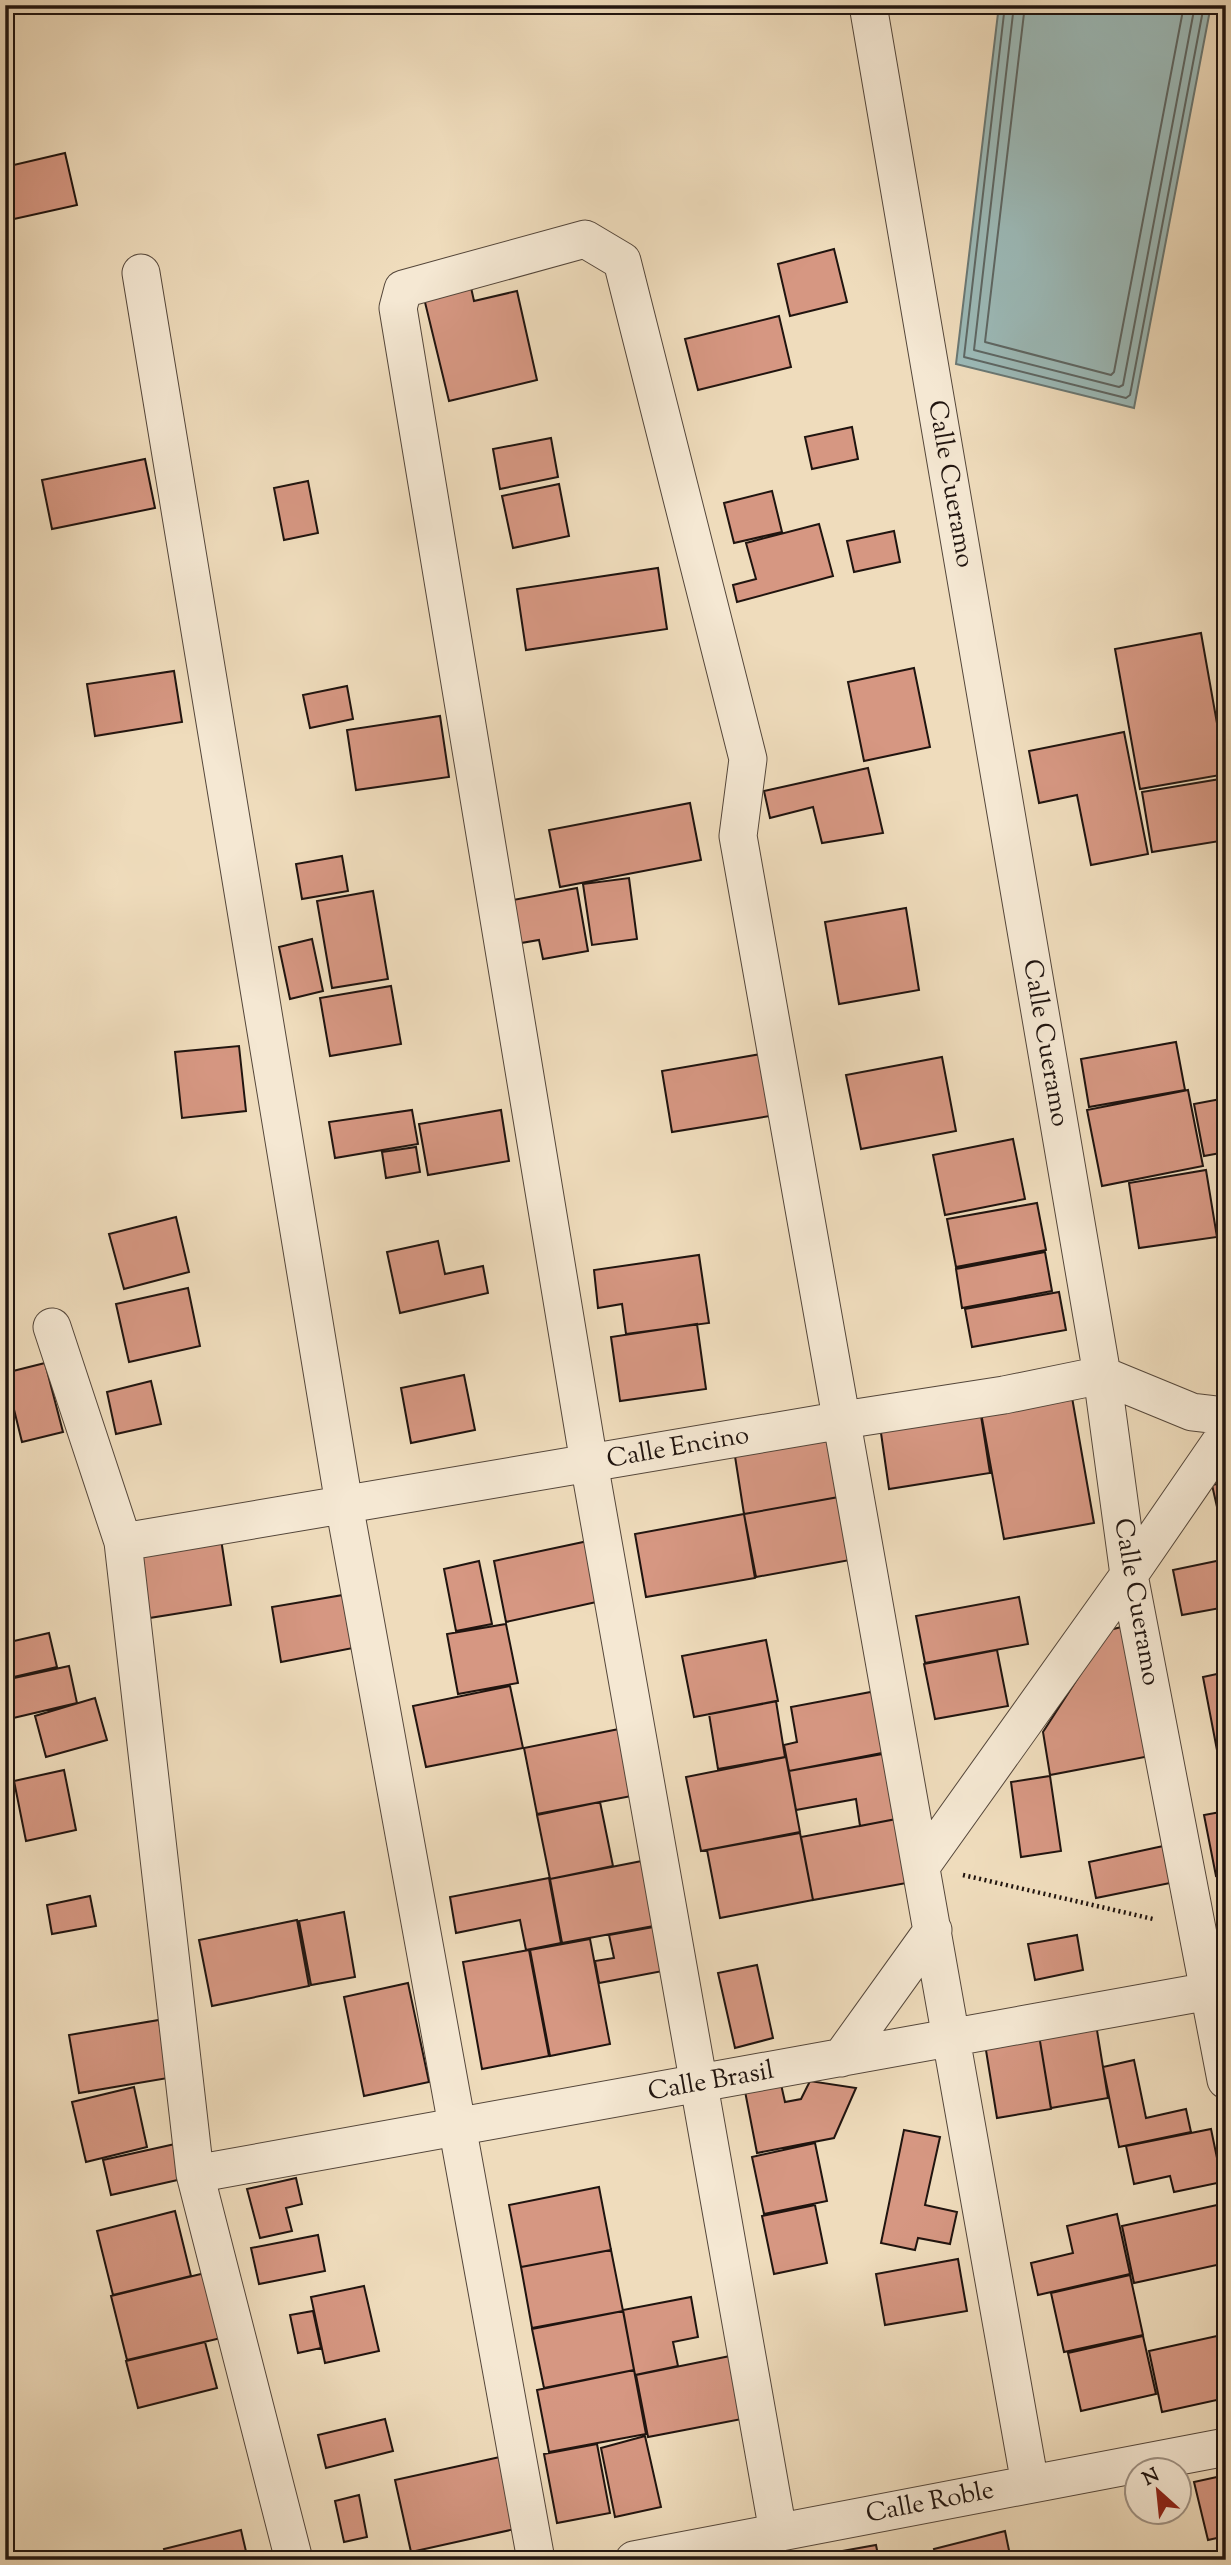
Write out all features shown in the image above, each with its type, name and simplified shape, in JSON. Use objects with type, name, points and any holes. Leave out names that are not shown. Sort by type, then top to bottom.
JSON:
[{"type":"street","name":"Calle Cueramo","points":[[868,5],[1102,1375],[1129,1575],[1198,1929],[1218,1990],[1226,2080]]},
{"type":"street","points":[[778,2532],[589,1463],[398,308],[403,289],[585,239],[622,261],[748,759],[738,836],[1030,2484]]},
{"type":"street","points":[[141,273],[344,1504],[536,2560]]},
{"type":"street","points":[[52,1327],[123,1542],[195,2174],[294,2560]]},
{"type":"street","points":[[1102,1375],[1192,1412],[1226,1416]]},
{"type":"street","name":"Calle Encino","points":[[123,1542],[1004,1395],[1102,1375]]},
{"type":"street","points":[[922,1865],[1226,1434]]},
{"type":"street","points":[[841,2058],[933,1930]]},
{"type":"street","name":"Calle Brasil","points":[[195,2174],[1218,1990]]},
{"type":"street","name":"Calle Roble","points":[[634,2560],[1226,2447]]},
{"type":"path","points":[[922,1865],[1198,1929]]},
{"type":"water","points":[[999,5],[1211,5],[1134,408],[956,364]]},
{"type":"building","points":[[65,153],[77,205],[5,221],[5,167]]},
{"type":"building","points":[[834,249],[847,302],[790,316],[778,264]]},
{"type":"building","points":[[470,283],[474,301],[517,291],[537,380],[449,401],[423,294]]},
{"type":"building","points":[[779,316],[791,367],[698,390],[685,339]]},
{"type":"building","points":[[852,427],[858,459],[812,469],[805,437]]},
{"type":"building","points":[[551,438],[558,477],[500,489],[493,449]]},
{"type":"building","points":[[145,459],[155,508],[52,529],[42,480]]},
{"type":"building","points":[[308,481],[318,533],[284,540],[274,488]]},
{"type":"building","points":[[559,484],[569,536],[513,548],[502,496]]},
{"type":"building","points":[[772,491],[782,532],[734,543],[724,503]]},
{"type":"building","points":[[819,524],[833,576],[737,602],[733,585],[756,579],[746,543]]},
{"type":"building","points":[[894,531],[900,562],[854,572],[847,541]]},
{"type":"building","points":[[658,568],[667,629],[526,650],[517,589]]},
{"type":"building","points":[[1201,633],[1226,774],[1140,789],[1115,649]]},
{"type":"building","points":[[914,668],[930,747],[864,761],[848,682]]},
{"type":"building","points":[[174,671],[182,722],[95,736],[87,684]]},
{"type":"building","points":[[347,686],[353,719],[310,728],[303,695]]},
{"type":"building","points":[[440,716],[449,777],[356,790],[347,730]]},
{"type":"building","points":[[1124,732],[1148,854],[1091,865],[1077,795],[1039,803],[1029,751]]},
{"type":"building","points":[[868,768],[883,833],[822,843],[813,807],[770,818],[764,791]]},
{"type":"building","points":[[1226,778],[1226,840],[1152,852],[1142,792]]},
{"type":"building","points":[[690,803],[701,860],[560,887],[549,830]]},
{"type":"building","points":[[342,856],[348,891],[302,899],[296,864]]},
{"type":"building","points":[[629,878],[637,939],[592,945],[583,884]]},
{"type":"building","points":[[577,888],[588,951],[543,959],[539,940],[521,943],[513,900]]},
{"type":"building","points":[[373,891],[388,979],[332,988],[317,901]]},
{"type":"building","points":[[906,908],[919,990],[839,1004],[825,922]]},
{"type":"building","points":[[312,939],[323,991],[290,999],[279,947]]},
{"type":"building","points":[[391,986],[401,1044],[330,1056],[320,998]]},
{"type":"building","points":[[1176,1042],[1185,1090],[1089,1107],[1081,1059]]},
{"type":"building","points":[[239,1046],[246,1111],[182,1118],[175,1052]]},
{"type":"building","points":[[761,1054],[770,1116],[672,1132],[662,1071]]},
{"type":"building","points":[[942,1057],[956,1131],[861,1149],[846,1075]]},
{"type":"building","points":[[1188,1090],[1203,1166],[1102,1186],[1087,1110]]},
{"type":"building","points":[[1226,1098],[1226,1152],[1204,1156],[1194,1104]]},
{"type":"building","points":[[412,1110],[418,1144],[335,1158],[329,1122]]},
{"type":"building","points":[[501,1110],[509,1161],[428,1175],[419,1124]]},
{"type":"building","points":[[1013,1139],[1025,1199],[945,1215],[933,1155]]},
{"type":"building","points":[[416,1147],[420,1172],[386,1178],[382,1152]]},
{"type":"building","points":[[1206,1170],[1217,1237],[1139,1248],[1129,1183]]},
{"type":"building","points":[[1037,1203],[1046,1250],[956,1267],[947,1219]]},
{"type":"building","points":[[176,1217],[189,1272],[124,1289],[109,1234]]},
{"type":"building","points":[[438,1241],[445,1274],[483,1266],[488,1293],[400,1313],[387,1252]]},
{"type":"building","points":[[1045,1252],[1052,1291],[962,1308],[956,1269]]},
{"type":"building","points":[[699,1255],[709,1323],[626,1334],[622,1304],[598,1308],[594,1270]]},
{"type":"building","points":[[188,1288],[200,1346],[129,1362],[116,1304]]},
{"type":"building","points":[[1059,1292],[1066,1330],[972,1347],[965,1309]]},
{"type":"building","points":[[697,1324],[706,1389],[620,1401],[611,1337]]},
{"type":"building","points":[[45,1363],[63,1432],[22,1442],[5,1373]]},
{"type":"building","points":[[464,1375],[475,1430],[411,1443],[401,1388]]},
{"type":"building","points":[[151,1381],[161,1424],[116,1434],[107,1392]]},
{"type":"building","points":[[1070,1386],[1094,1523],[1004,1539],[979,1402]]},
{"type":"building","points":[[979,1403],[990,1473],[889,1489],[879,1419]]},
{"type":"building","points":[[839,1432],[850,1495],[744,1514],[734,1450]]},
{"type":"building","points":[[1226,1482],[1226,1541],[1225,1542],[1212,1485]]},
{"type":"building","points":[[850,1495],[861,1558],[756,1577],[744,1514]]},
{"type":"building","points":[[744,1514],[755,1578],[646,1597],[635,1534]]},
{"type":"building","points":[[221,1539],[231,1605],[143,1619],[132,1554]]},
{"type":"building","points":[[588,1541],[601,1601],[506,1622],[494,1561]]},
{"type":"building","points":[[1226,1559],[1226,1607],[1182,1615],[1173,1570]]},
{"type":"building","points":[[479,1561],[492,1624],[456,1631],[444,1569]]},
{"type":"building","points":[[343,1595],[353,1648],[281,1662],[272,1607]]},
{"type":"building","points":[[1019,1597],[1028,1644],[925,1663],[916,1616]]},
{"type":"building","points":[[506,1624],[518,1683],[458,1694],[447,1634]]},
{"type":"building","points":[[1126,1626],[1150,1756],[1050,1775],[1043,1732],[1109,1630]]},
{"type":"building","points":[[49,1633],[57,1667],[5,1679],[5,1643]]},
{"type":"building","points":[[766,1640],[778,1701],[694,1717],[682,1656]]},
{"type":"building","points":[[997,1650],[1008,1706],[935,1719],[924,1664]]},
{"type":"building","points":[[69,1666],[77,1703],[9,1719],[5,1701],[5,1680]]},
{"type":"building","points":[[1226,1672],[1226,1770],[1221,1771],[1203,1677]]},
{"type":"building","points":[[510,1686],[523,1748],[426,1767],[413,1706]]},
{"type":"building","points":[[876,1691],[887,1752],[789,1771],[784,1745],[797,1742],[791,1707]]},
{"type":"building","points":[[95,1698],[107,1740],[46,1757],[35,1716]]},
{"type":"building","points":[[776,1701],[785,1757],[718,1769],[709,1714]]},
{"type":"building","points":[[629,1727],[642,1794],[537,1814],[524,1748]]},
{"type":"building","points":[[888,1753],[901,1818],[860,1826],[856,1799],[796,1810],[789,1771]]},
{"type":"building","points":[[786,1757],[800,1832],[701,1851],[686,1777]]},
{"type":"building","points":[[64,1770],[76,1830],[26,1841],[14,1781]]},
{"type":"building","points":[[1050,1776],[1061,1851],[1021,1857],[1011,1782]]},
{"type":"building","points":[[600,1802],[613,1866],[550,1879],[537,1815]]},
{"type":"building","points":[[1226,1811],[1226,1874],[1216,1876],[1204,1815]]},
{"type":"building","points":[[902,1818],[912,1882],[813,1900],[801,1837]]},
{"type":"building","points":[[800,1833],[813,1900],[720,1918],[707,1850]]},
{"type":"building","points":[[1168,1845],[1175,1882],[1096,1898],[1089,1862]]},
{"type":"building","points":[[647,1860],[659,1925],[562,1943],[550,1879]]},
{"type":"building","points":[[549,1878],[561,1943],[526,1950],[520,1920],[456,1933],[450,1897]]},
{"type":"building","points":[[90,1896],[96,1926],[52,1934],[47,1905]]},
{"type":"building","points":[[344,1912],[355,1977],[311,1985],[299,1921]]},
{"type":"building","points":[[297,1920],[309,1986],[212,2006],[199,1940]]},
{"type":"building","points":[[659,1926],[668,1970],[599,1983],[595,1961],[614,1958],[609,1935]]},
{"type":"building","points":[[1077,1935],[1083,1970],[1035,1980],[1028,1944]]},
{"type":"building","points":[[590,1939],[610,2044],[550,2056],[530,1950]]},
{"type":"building","points":[[529,1950],[549,2056],[482,2069],[463,1962]]},
{"type":"building","points":[[757,1965],[773,2038],[735,2048],[718,1973]]},
{"type":"building","points":[[408,1983],[429,2082],[364,2096],[344,1997]]},
{"type":"building","points":[[1095,2018],[1108,2098],[1051,2108],[1038,2029]]},
{"type":"building","points":[[159,2020],[168,2078],[79,2093],[69,2035]]},
{"type":"building","points":[[1038,2029],[1051,2109],[997,2118],[984,2038]]},
{"type":"building","points":[[1134,2060],[1146,2118],[1186,2109],[1191,2132],[1119,2147],[1103,2067]]},
{"type":"building","points":[[778,2071],[785,2102],[801,2099],[810,2081],[856,2088],[834,2138],[757,2153],[743,2081]]},
{"type":"building","points":[[134,2087],[147,2147],[86,2162],[72,2102]]},
{"type":"building","points":[[1211,2129],[1222,2182],[1174,2192],[1170,2176],[1134,2184],[1126,2146]]},
{"type":"building","points":[[904,2130],[940,2137],[925,2205],[957,2212],[950,2244],[918,2238],[915,2250],[881,2243]]},
{"type":"building","points":[[184,2142],[191,2177],[111,2195],[103,2160]]},
{"type":"building","points":[[815,2143],[827,2201],[764,2214],[752,2157]]},
{"type":"building","points":[[296,2178],[302,2204],[286,2208],[292,2231],[260,2238],[247,2189]]},
{"type":"building","points":[[599,2187],[611,2250],[521,2267],[509,2205]]},
{"type":"building","points":[[1226,2203],[1226,2263],[1134,2283],[1122,2226]]},
{"type":"building","points":[[815,2205],[827,2263],[774,2274],[762,2216]]},
{"type":"building","points":[[175,2211],[191,2276],[113,2295],[97,2231]]},
{"type":"building","points":[[1117,2214],[1130,2274],[1038,2295],[1031,2263],[1073,2253],[1067,2226]]},
{"type":"building","points":[[318,2235],[325,2271],[259,2284],[251,2248]]},
{"type":"building","points":[[611,2250],[623,2311],[532,2328],[521,2267]]},
{"type":"building","points":[[958,2259],[967,2311],[885,2325],[876,2274]]},
{"type":"building","points":[[205,2273],[221,2338],[127,2360],[111,2296]]},
{"type":"building","points":[[1130,2275],[1143,2335],[1064,2352],[1051,2293]]},
{"type":"building","points":[[364,2286],[379,2351],[325,2363],[311,2297]]},
{"type":"building","points":[[691,2297],[698,2337],[673,2342],[678,2366],[635,2375],[623,2310]]},
{"type":"building","points":[[313,2311],[321,2348],[298,2353],[290,2315]]},
{"type":"building","points":[[623,2311],[634,2370],[544,2388],[532,2329]]},
{"type":"building","points":[[1226,2334],[1226,2398],[1162,2412],[1149,2351]]},
{"type":"building","points":[[1143,2336],[1156,2394],[1081,2411],[1068,2353]]},
{"type":"building","points":[[205,2342],[217,2388],[138,2408],[126,2361]]},
{"type":"building","points":[[735,2355],[747,2418],[648,2437],[636,2375]]},
{"type":"building","points":[[634,2370],[646,2434],[549,2452],[537,2390]]},
{"type":"building","points":[[385,2419],[393,2451],[326,2468],[318,2435]]},
{"type":"building","points":[[645,2436],[661,2507],[615,2517],[601,2448]]},
{"type":"building","points":[[597,2444],[610,2513],[557,2523],[544,2454]]},
{"type":"building","points":[[500,2457],[515,2529],[411,2552],[395,2480]]},
{"type":"building","points":[[1226,2475],[1226,2536],[1208,2540],[1194,2482]]},
{"type":"building","points":[[359,2495],[367,2537],[344,2542],[335,2501]]},
{"type":"building","points":[[241,2530],[248,2560],[167,2560],[164,2549]]},
{"type":"building","points":[[1005,2531],[1011,2560],[937,2560],[934,2549]]},
{"type":"building","points":[[876,2545],[879,2560],[814,2560],[814,2556]]}]
